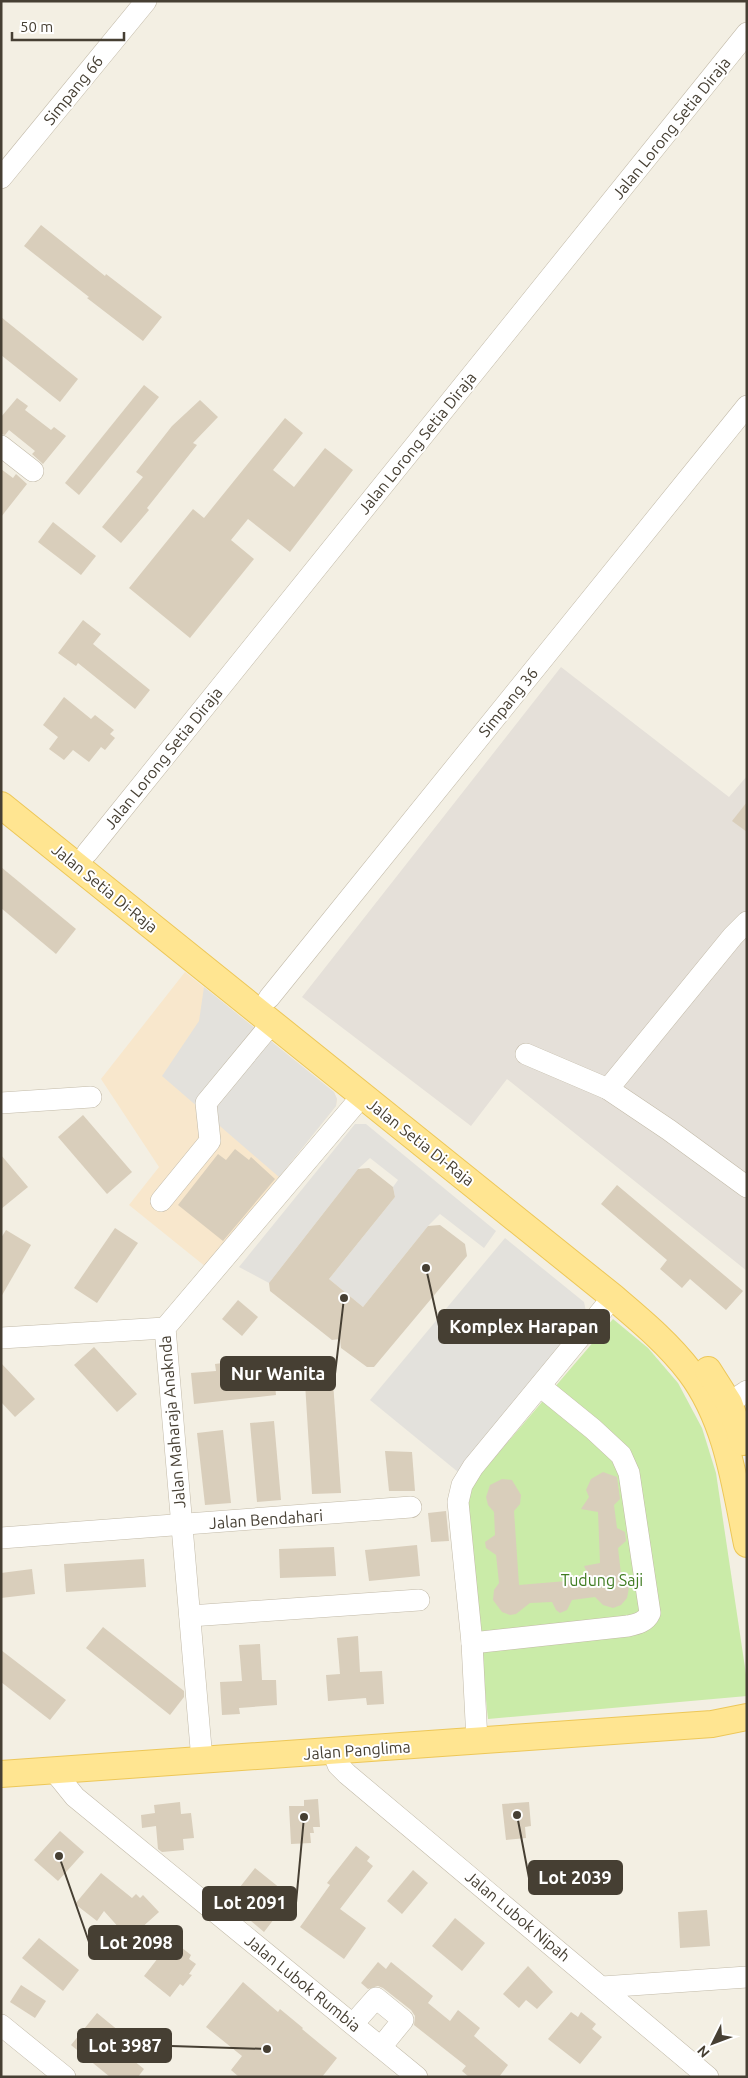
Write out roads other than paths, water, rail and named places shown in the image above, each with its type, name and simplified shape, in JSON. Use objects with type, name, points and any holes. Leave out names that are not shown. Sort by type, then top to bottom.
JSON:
[{"type":"main road","name":"Jalan Setia Di-Raja","points":[[1,784],[515,1196],[659,1317],[713,1376],[738,1397],[747,1454]]},
{"type":"main road","name":"Jalan Setia Di-Raja","points":[[1,805],[614,1297],[671,1350],[700,1387],[719,1427],[727,1450],[747,1544]]},
{"type":"main road","name":"Jalan Panglima","points":[[1,1774],[712,1724],[747,1716]]},
{"type":"main road","name":"Jalan Panglima","points":[[712,1724],[747,1727]]},
{"type":"street","name":"Simpang 66","points":[[1,178],[146,1]]},
{"type":"street","name":"Jalan Lorong Setia Diraja","points":[[87,853],[747,33]]},
{"type":"street","name":"Simpang 36","points":[[269,998],[747,406]]},
{"type":"street","points":[[1,446],[33,471]]},
{"type":"street","points":[[608,1089],[733,936],[747,922]]},
{"type":"street","points":[[161,1201],[210,1141],[206,1103],[272,1023]]},
{"type":"street","points":[[526,1054],[608,1089],[669,1130],[747,1187]]},
{"type":"street","name":"Jalan Maharaja Anaknda","points":[[202,1760],[164,1328],[362,1096]]},
{"type":"street","points":[[1,1103],[91,1097]]},
{"type":"street","points":[[477,1741],[472,1643],[458,1502],[462,1485],[473,1467],[614,1297]]},
{"type":"street","points":[[1,1338],[164,1328]]},
{"type":"street","points":[[472,1643],[628,1626],[639,1624],[648,1618],[650,1613],[629,1473],[621,1455],[593,1429],[540,1386]]},
{"type":"street","name":"Jalan Bendahari","points":[[1,1538],[411,1507]]},
{"type":"street","points":[[190,1616],[419,1600]]},
{"type":"street","name":"Jalan Lubok Nipah","points":[[333,1752],[338,1765],[347,1774],[708,2077]]},
{"type":"street","name":"Jalan Lubok Rumbia","points":[[54,1771],[75,1797],[417,2077]]},
{"type":"street","points":[[602,1987],[747,1977]]},
{"type":"street","points":[[353,2024],[376,1998],[403,2020],[381,2047]]},
{"type":"street","points":[[1,2025],[65,2077]]},
{"type":"place","name":"Komplex Harapan","points":[[426,1268]]},
{"type":"place","name":"Nur Wanita","points":[[344,1298]]},
{"type":"place","name":"Lot 2039","points":[[517,1815]]},
{"type":"place","name":"Lot 2091","points":[[304,1817]]},
{"type":"place","name":"Lot 2098","points":[[59,1856]]},
{"type":"place","name":"Lot 3987","points":[[267,2049]]},
{"type":"park label","name":"Tudung Saji","points":[[602,1580]]}]
